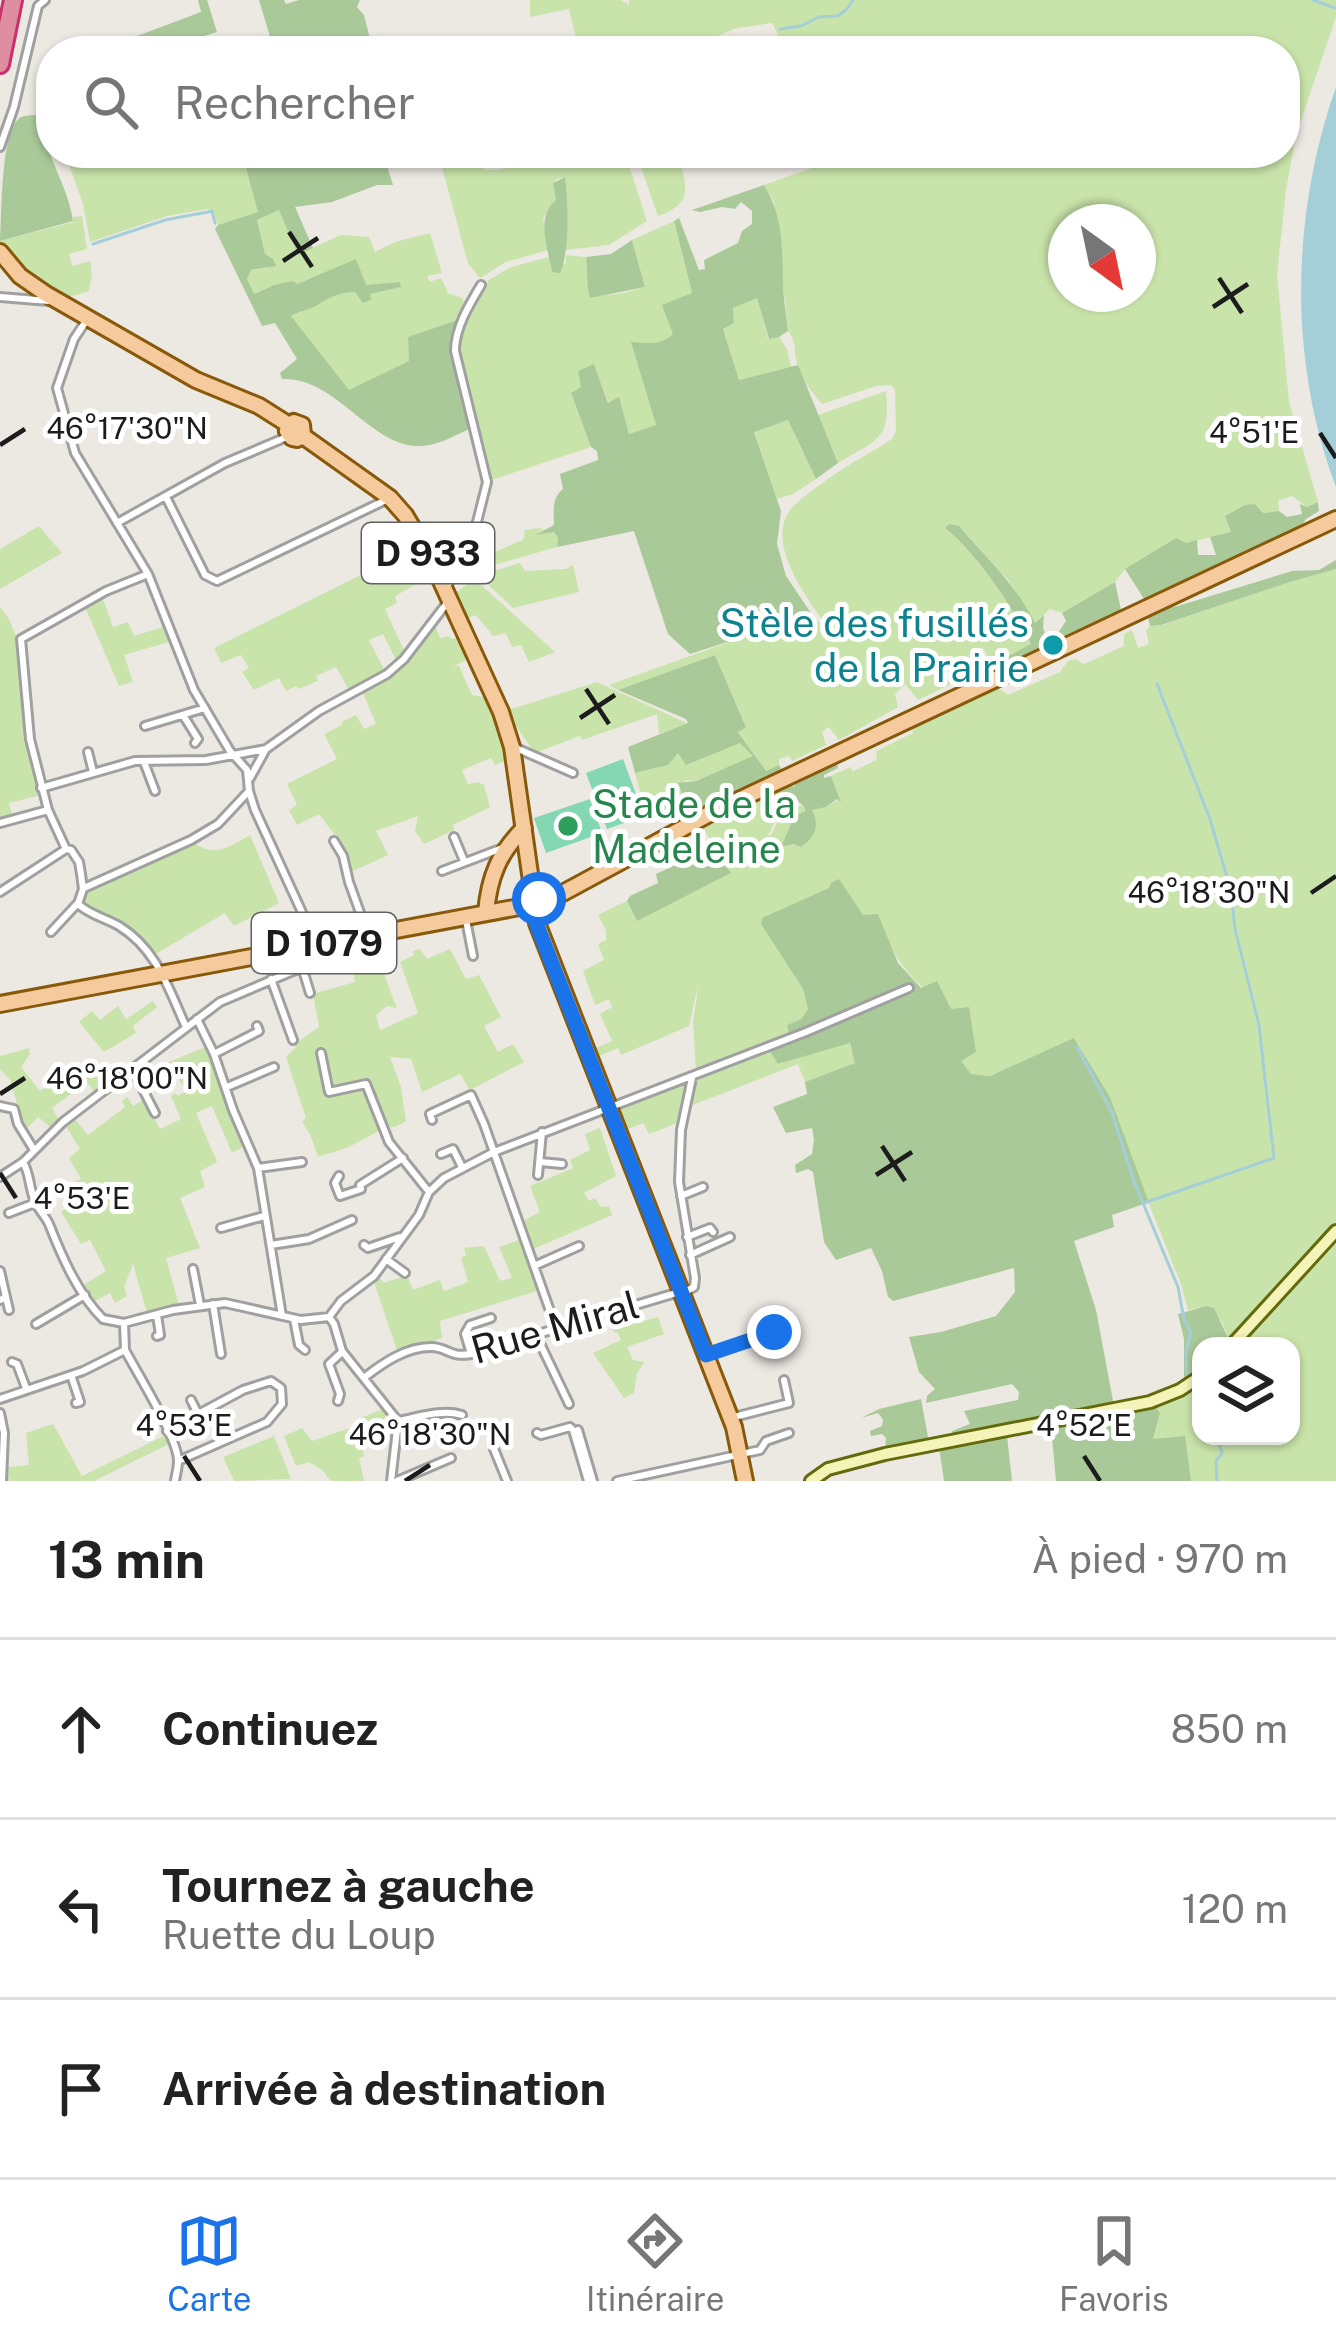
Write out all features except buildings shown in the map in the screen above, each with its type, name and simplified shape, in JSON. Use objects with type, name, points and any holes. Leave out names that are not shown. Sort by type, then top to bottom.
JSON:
[{"type":"highway","points":[[0,19],[9,0]]},
{"type":"highway","points":[[0,64],[9,0]]},
{"type":"main road","name":"D 933","points":[[0,252],[20,276],[59,302],[196,380],[260,406],[390,498],[416,530],[516,748],[538,900],[536,923],[730,1418],[745,1481]]},
{"type":"main road","name":"D 1079","points":[[0,1004],[538,900],[789,775],[1332,520]]},
{"type":"main road","points":[[486,913],[505,847],[524,828]]},
{"type":"street","points":[[0,147],[39,2]]},
{"type":"street","points":[[41,788],[135,761],[236,757],[266,749],[404,659],[447,596],[473,533],[487,482],[455,351],[464,317],[481,285]]},
{"type":"street","points":[[0,297],[59,302]]},
{"type":"street","points":[[0,1177],[63,1121],[197,1019],[230,996],[302,967],[310,962],[316,945],[269,843],[249,790],[247,770],[194,690],[148,574],[77,458],[59,401],[58,381],[74,339],[88,318]]},
{"type":"street","points":[[117,523],[225,463],[294,433]]},
{"type":"street","points":[[166,497],[205,575],[217,581],[390,498]]},
{"type":"street","points":[[51,932],[78,903],[82,889],[79,862],[66,849],[41,788],[30,739],[21,639],[106,591],[148,574]]},
{"type":"street","points":[[145,726],[205,708]]},
{"type":"street","points":[[183,715],[195,743]]},
{"type":"street","points":[[516,748],[573,773]]},
{"type":"street","points":[[249,778],[266,749]]},
{"type":"street","points":[[88,752],[93,772]]},
{"type":"street","points":[[144,762],[155,790]]},
{"type":"street","points":[[82,889],[207,831],[249,790]]},
{"type":"street","points":[[0,823],[48,809]]},
{"type":"street","points":[[454,837],[464,861]]},
{"type":"street","points":[[334,842],[343,856],[368,935]]},
{"type":"street","points":[[442,871],[505,847]]},
{"type":"street","points":[[0,875],[2,890],[66,849]]},
{"type":"street","points":[[78,903],[88,913],[120,927],[146,949],[187,1028]]},
{"type":"street","points":[[466,916],[473,956]]},
{"type":"street","points":[[302,967],[310,993]]},
{"type":"street","points":[[271,979],[293,1040]]},
{"type":"street","points":[[22,1162],[35,1203],[48,1220],[60,1252],[103,1319],[124,1323],[213,1304],[234,1304],[294,1319],[328,1317],[368,1282],[419,1215],[429,1192],[462,1167],[909,988]]},
{"type":"street","points":[[197,1019],[258,1168],[283,1316]]},
{"type":"street","points":[[214,1054],[259,1031],[257,1027]]},
{"type":"street","points":[[321,1053],[329,1093],[366,1084],[385,1133],[429,1192]]},
{"type":"street","points":[[227,1087],[274,1067]]},
{"type":"street","points":[[132,1068],[154,1113]]},
{"type":"street","points":[[682,1292],[695,1285],[679,1148],[692,1076]]},
{"type":"street","points":[[432,1120],[430,1114],[471,1095],[556,1328]]},
{"type":"street","points":[[0,1106],[14,1109],[34,1150]]},
{"type":"street","points":[[538,1175],[542,1132]]},
{"type":"street","points":[[441,1154],[453,1150],[462,1167]]},
{"type":"street","points":[[338,1176],[335,1183],[340,1196],[361,1189],[360,1185],[403,1158]]},
{"type":"street","points":[[258,1168],[302,1162]]},
{"type":"street","points":[[540,1162],[562,1164]]},
{"type":"street","points":[[681,1196],[704,1187]]},
{"type":"street","points":[[10,1214],[35,1203]]},
{"type":"street","points":[[221,1228],[264,1216]]},
{"type":"street","points":[[271,1245],[309,1239],[352,1220]]},
{"type":"street","points":[[687,1237],[710,1228],[713,1232]]},
{"type":"street","points":[[1239,1337],[1336,1231]]},
{"type":"street","points":[[364,1245],[404,1235]]},
{"type":"street","points":[[690,1255],[730,1237]]},
{"type":"street","points":[[534,1266],[579,1246]]},
{"type":"street","points":[[386,1259],[405,1273]]},
{"type":"street","points":[[193,1269],[200,1305]]},
{"type":"street","points":[[0,1271],[9,1310]]},
{"type":"street","name":"Rue Miral","points":[[365,1377],[393,1357],[429,1347],[451,1355],[471,1354],[682,1292]]},
{"type":"street","points":[[36,1324],[85,1295]]},
{"type":"street","points":[[213,1304],[221,1354]]},
{"type":"street","points":[[157,1336],[158,1315]]},
{"type":"street","points":[[328,1317],[342,1351],[398,1421],[394,1481],[451,1458]]},
{"type":"street","points":[[471,1354],[464,1334],[470,1325],[491,1318]]},
{"type":"street","points":[[294,1319],[299,1345],[305,1350]]},
{"type":"street","points":[[124,1323],[125,1350],[151,1394],[178,1461],[175,1481]]},
{"type":"street","points":[[706,1355],[793,1326]]},
{"type":"street","points":[[536,1335],[569,1404]]},
{"type":"street","points":[[0,1399],[125,1350]]},
{"type":"street","points":[[338,1401],[329,1364],[342,1351]]},
{"type":"street","points":[[12,1362],[26,1388]]},
{"type":"street","points":[[70,1375],[80,1402],[76,1403]]},
{"type":"street","points":[[730,1418],[789,1403],[784,1380]]},
{"type":"street","points":[[167,1431],[260,1383],[271,1381],[281,1388],[283,1404],[266,1422],[178,1461]]},
{"type":"street","points":[[811,1481],[828,1469],[885,1454],[1150,1402],[1192,1382]]},
{"type":"street","points":[[191,1400],[198,1414]]},
{"type":"street","points":[[398,1421],[442,1413],[462,1415]]},
{"type":"street","points":[[0,1414],[2,1481]]},
{"type":"street","points":[[537,1432],[570,1427],[591,1481]]},
{"type":"street","points":[[578,1430],[591,1481]]},
{"type":"street","points":[[617,1481],[760,1450],[766,1442],[789,1433]]},
{"type":"street","points":[[494,1450],[507,1481]]},
{"type":"green space","points":[[198,0],[207,0],[217,32],[137,36],[201,12]]},
{"type":"green space","points":[[259,0],[284,0],[286,4],[360,0],[357,7],[369,36],[270,36]]},
{"type":"green space","points":[[530,0],[621,0],[629,5],[629,0],[1336,0],[1336,17],[1300,123],[1300,36],[778,36],[772,23],[718,36],[575,36],[569,9],[530,17]]},
{"type":"green space","points":[[24,116],[36,116],[36,168],[56,168],[73,221],[0,241],[9,138]]},
{"type":"green space","points":[[70,168],[246,168],[259,212],[218,225],[213,210],[167,216],[90,242]]},
{"type":"green space","points":[[246,168],[388,168],[393,185],[295,207],[313,248],[298,255],[279,210],[257,220],[265,254],[276,266],[251,270],[247,279],[254,294],[274,285],[297,284],[356,259],[366,285],[400,282],[401,287],[370,294],[371,300],[363,303],[355,292],[344,293],[291,316],[349,390],[409,361],[408,337],[457,320],[454,362],[471,428],[431,445],[399,442],[319,388],[282,379],[280,373],[297,359],[275,323],[262,326],[215,229],[258,212]]},
{"type":"green space","points":[[442,168],[630,168],[647,221],[609,245],[565,250],[564,177],[555,180],[556,200],[543,218],[548,250],[506,262],[480,278],[468,263]]},
{"type":"green space","points":[[641,168],[681,168],[685,194],[677,206],[658,216]]},
{"type":"green space","points":[[812,168],[1290,168],[1277,274],[1289,402],[1318,502],[1307,507],[1292,496],[1278,501],[1279,511],[1263,513],[1232,532],[1186,543],[1125,569],[1115,582],[1062,613],[1050,609],[1035,623],[1008,580],[959,526],[946,528],[993,582],[1032,644],[992,665],[983,648],[970,653],[968,676],[918,700],[905,684],[895,694],[898,707],[839,740],[829,727],[822,732],[826,745],[792,761],[789,756],[779,759],[779,765],[766,772],[738,731],[746,726],[715,655],[618,690],[609,685],[774,626],[812,621],[813,616],[835,638],[795,577],[783,542],[783,525],[790,510],[807,495],[892,439],[895,390],[891,385],[876,386],[822,404],[806,384],[788,331],[774,202],[764,185]]},
{"type":"green space","points":[[565,177],[567,240],[560,273],[552,272],[544,224],[556,200],[553,183]]},
{"type":"green space","points":[[764,185],[780,231],[788,331],[769,339],[757,298],[733,308],[734,323],[723,329],[739,380],[798,365],[838,463],[816,479],[788,420],[754,432],[781,511],[777,544],[786,576],[812,621],[796,640],[784,641],[773,627],[690,654],[668,634],[634,531],[557,547],[554,532],[535,535],[554,525],[555,501],[563,489],[560,474],[598,460],[571,393],[581,387],[578,371],[594,364],[608,403],[619,397],[629,434],[656,425],[631,342],[658,342],[673,334],[662,305],[692,293],[674,221],[679,218],[699,270],[705,269],[704,260],[738,243],[742,231],[752,224],[752,211],[741,202],[735,209],[692,210]]},
{"type":"green space","points":[[279,210],[298,254],[341,235],[369,237],[375,252],[430,233],[442,273],[427,276],[430,282],[441,278],[448,293],[462,298],[457,320],[408,337],[410,361],[349,391],[290,316],[329,295],[400,287],[366,286],[356,260],[296,284],[274,285],[253,294],[246,279],[251,270],[268,268],[257,220]]},
{"type":"green space","points":[[82,216],[87,249],[69,254],[72,266],[90,261],[89,291],[63,299],[28,273],[0,241],[73,222],[73,217]]},
{"type":"green space","points":[[674,221],[692,293],[666,340],[632,343],[656,425],[629,434],[619,398],[609,403],[594,365],[571,394],[591,447],[491,480],[458,348],[462,327],[478,295],[489,280],[511,267],[549,257],[552,272],[566,263],[566,255],[586,257],[590,297],[645,287],[632,240]]},
{"type":"green space","points":[[632,240],[645,287],[590,298],[586,257],[611,254]]},
{"type":"green space","points":[[757,297],[768,339],[779,337],[791,367],[739,380],[723,329],[734,323],[733,308]]},
{"type":"green space","points":[[886,391],[886,420],[878,437],[838,463],[818,415]]},
{"type":"green space","points":[[788,420],[816,479],[777,499],[754,431]]},
{"type":"green space","points":[[1318,502],[1319,511],[1300,528],[1146,602],[1125,569],[1176,538],[1186,543],[1197,540],[1198,555],[1216,555],[1210,537],[1231,532],[1225,516],[1245,505],[1255,504],[1263,513],[1279,511],[1287,517],[1302,514],[1300,504],[1307,507]]},
{"type":"green space","points":[[39,526],[62,553],[0,589],[0,549]]},
{"type":"green space","points":[[959,526],[1000,572],[1035,623],[1044,615],[1048,646],[1002,670],[992,665],[1031,644],[993,582],[945,528]]},
{"type":"green space","points":[[543,529],[538,533],[554,532],[557,547],[457,581],[468,555],[486,550],[490,554],[523,540],[525,530]]},
{"type":"green space","points":[[421,550],[433,575],[395,596],[397,603],[385,609],[405,653],[397,662],[383,634],[369,640],[386,673],[350,692],[336,667],[298,689],[286,691],[279,678],[254,690],[242,672],[249,668],[241,655],[221,663],[214,648],[385,563]]},
{"type":"green space","points":[[1336,560],[1336,569],[1150,626],[1147,612],[1292,571],[1319,570]]},
{"type":"green space","points":[[520,563],[525,571],[573,565],[579,592],[513,608],[481,578]]},
{"type":"green space","points":[[1336,569],[1336,1222],[1232,1337],[1206,1306],[1188,1310],[1110,1097],[1075,1039],[989,1076],[971,1074],[960,1061],[951,1010],[906,969],[878,915],[863,916],[831,883],[762,919],[803,989],[808,1009],[801,1019],[787,1025],[789,1034],[696,1070],[693,1022],[699,982],[689,1026],[621,1055],[618,1048],[594,1058],[591,1050],[612,1041],[600,1014],[612,1007],[609,999],[595,1005],[583,971],[604,960],[598,944],[606,940],[606,931],[598,915],[627,901],[638,920],[731,873],[702,823],[774,790],[783,803],[768,836],[781,816],[802,805],[805,811],[783,847],[795,844],[811,810],[840,799],[831,776],[877,760],[876,751],[913,733],[912,723],[994,685],[1008,695],[1060,672],[1068,661],[1084,664],[1124,646],[1124,634],[1132,630],[1138,648],[1149,644],[1146,631],[1150,626]]},
{"type":"green space","points":[[473,580],[555,652],[529,662],[521,645],[512,647],[506,633],[493,636],[476,615],[464,620],[453,595]]},
{"type":"green space","points":[[1115,582],[1121,610],[1061,637],[1058,633],[1066,621],[1062,613]]},
{"type":"green space","points":[[102,597],[113,627],[128,622],[134,636],[166,626],[172,641],[124,655],[133,682],[119,686],[85,607]]},
{"type":"green space","points":[[0,607],[18,641],[41,795],[9,803],[13,818],[0,821]]},
{"type":"green space","points":[[434,623],[440,638],[461,636],[471,657],[453,667],[459,666],[472,695],[490,698],[510,759],[495,765],[491,758],[462,770],[468,784],[484,785],[490,807],[424,844],[415,831],[418,816],[376,831],[388,855],[351,872],[343,846],[319,814],[297,825],[289,810],[297,805],[287,784],[337,759],[324,734],[356,715],[364,729],[376,724],[363,693],[403,662]]},
{"type":"green space","points":[[715,655],[746,727],[738,732],[766,771],[779,765],[784,773],[697,813],[691,804],[672,808],[672,814],[647,812],[642,799],[678,800],[683,795],[678,783],[696,781],[753,756],[740,743],[686,765],[678,753],[668,765],[635,773],[628,747],[688,723],[618,690]]},
{"type":"green space","points":[[597,682],[689,724],[659,734],[657,714],[535,753],[505,711]]},
{"type":"green space","points":[[740,742],[754,757],[695,781],[685,780],[678,800],[642,799],[635,773],[658,768],[679,753],[686,765]]},
{"type":"green space","points":[[623,759],[644,816],[607,829],[586,773]]},
{"type":"green space","points":[[836,759],[838,768],[824,778],[831,776],[841,802],[837,799],[812,810],[815,831],[801,847],[781,847],[794,817],[805,811],[796,799],[786,805],[774,790],[788,783],[794,787],[797,777]]},
{"type":"green space","name":"Stade de la Madeleine","points":[[590,799],[602,833],[546,853],[534,818]]},
{"type":"green space","points":[[250,835],[279,903],[234,926],[225,913],[154,955],[141,941],[83,903],[83,894],[91,889],[193,842],[215,850]]},
{"type":"green space","points":[[713,848],[731,873],[637,921],[627,901],[630,896],[658,883],[656,874]]},
{"type":"green space","points":[[839,879],[863,915],[878,914],[898,963],[921,988],[937,981],[951,1009],[969,1007],[976,1052],[961,1061],[971,1074],[990,1076],[1074,1038],[1110,1097],[1148,1200],[1112,1215],[1114,1227],[1074,1241],[1096,1310],[1114,1406],[952,1437],[952,1431],[970,1424],[964,1411],[1018,1400],[1019,1392],[1012,1384],[926,1403],[935,1389],[919,1372],[909,1337],[996,1316],[1015,1292],[1014,1268],[893,1301],[871,1248],[836,1260],[824,1242],[813,1172],[796,1173],[795,1165],[812,1154],[812,1128],[786,1133],[773,1107],[807,1094],[805,1082],[855,1063],[850,1043],[778,1064],[768,1048],[902,988],[789,1034],[787,1025],[801,1019],[808,1009],[803,989],[761,924],[762,918]]},
{"type":"green space","points":[[420,949],[427,959],[450,949],[466,979],[479,975],[501,1017],[484,1026],[498,1052],[513,1044],[524,1062],[470,1090],[460,1074],[422,1092],[411,1059],[390,1057],[406,1121],[318,1157],[302,1122],[306,1118],[286,1057],[319,1027],[313,994],[355,982],[351,964],[362,961],[360,955],[375,951],[397,1008],[387,1006],[376,1015],[380,1030],[418,1013],[400,962]]},
{"type":"green space","points":[[153,1001],[157,1007],[133,1026],[136,1033],[104,1052],[79,1022],[92,1011],[100,1020],[118,1006],[126,1019]]},
{"type":"green space","points":[[849,1042],[856,1063],[805,1082],[798,1064],[693,1105],[694,1079],[768,1048],[779,1064]]},
{"type":"green space","points":[[208,1046],[247,1145],[232,1153],[212,1106],[196,1113],[217,1162],[200,1171],[205,1187],[180,1198],[200,1248],[166,1258],[179,1306],[147,1313],[133,1264],[124,1287],[127,1296],[115,1303],[110,1293],[93,1302],[82,1286],[106,1271],[90,1240],[81,1244],[61,1212],[69,1206],[63,1186],[81,1179],[69,1158],[80,1149],[65,1125],[74,1118],[88,1135],[125,1107],[122,1101],[127,1097],[133,1106],[145,1099],[160,1129],[181,1119],[171,1096],[186,1091],[169,1062]]},
{"type":"green space","points":[[29,1048],[21,1067],[40,1091],[90,1060],[108,1082],[95,1093],[87,1082],[52,1108],[60,1122],[53,1129],[38,1117],[25,1130],[10,1080],[0,1069],[0,1056]]},
{"type":"green space","points":[[689,1081],[680,1122],[649,1134],[643,1123],[623,1131],[615,1108]]},
{"type":"green space","points":[[600,1128],[616,1176],[584,1193],[589,1201],[595,1198],[601,1207],[609,1206],[612,1215],[531,1250],[521,1222],[540,1212],[530,1186],[573,1168],[570,1160],[590,1150],[585,1134]]},
{"type":"green space","points":[[1336,1235],[1336,1481],[1191,1481],[1184,1437],[1153,1440],[1160,1415],[1156,1405],[1192,1387],[1192,1445],[1300,1445],[1300,1337],[1243,1337]]},
{"type":"green space","points":[[522,1239],[540,1290],[440,1321],[442,1338],[398,1353],[374,1282],[378,1276],[384,1283],[407,1275],[413,1290],[440,1280],[444,1291],[468,1282],[461,1257],[466,1256],[464,1248],[484,1246],[500,1281],[512,1278],[499,1247]]},
{"type":"green space","points":[[1214,1308],[1228,1337],[1192,1337],[1192,1376],[1184,1382],[1184,1339],[1178,1314]]},
{"type":"green space","points":[[612,1313],[617,1328],[658,1317],[664,1334],[627,1347],[633,1360],[644,1362],[634,1393],[624,1398],[593,1353],[621,1340],[607,1314]]},
{"type":"green space","points":[[921,1399],[929,1443],[885,1450],[886,1438],[871,1436],[870,1431],[882,1426],[878,1413],[861,1418],[879,1409]]},
{"type":"green space","points":[[1156,1405],[1160,1414],[1153,1439],[1185,1436],[1191,1481],[1056,1481],[1051,1427]]},
{"type":"green space","points":[[386,1408],[393,1418],[360,1427],[356,1433],[364,1456],[359,1458],[364,1481],[331,1481],[309,1462],[296,1466],[284,1436],[302,1428],[312,1441],[353,1427],[358,1419]]},
{"type":"green space","points":[[53,1424],[82,1476],[166,1435],[169,1444],[94,1481],[5,1481],[8,1467],[29,1465],[26,1433]]},
{"type":"green space","points":[[274,1436],[291,1479],[234,1481],[223,1457]]},
{"type":"green space","points":[[1007,1436],[1012,1481],[944,1481],[939,1447]]},
{"type":"water","points":[[1336,87],[1336,487],[1309,389],[1301,287],[1310,185]]},
{"type":"waterway","points":[[780,29],[838,16],[853,0]]},
{"type":"waterway","points":[[1313,0],[1335,8]]},
{"type":"waterway","points":[[93,244],[165,220],[212,211],[215,223]]},
{"type":"waterway","points":[[1144,1203],[1274,1158],[1259,1025],[1235,929],[1231,891],[1210,819],[1157,684]]},
{"type":"waterway","points":[[1077,1047],[1111,1110],[1135,1184],[1178,1287],[1191,1332],[1187,1378]]},
{"type":"waterway","points":[[1217,1481],[1220,1445]]},
{"type":"place","name":"Stèle des fusillés de la Prairie","points":[[1053,645]]},
{"type":"place","name":"Stade de la Madeleine","points":[[568,826]]},
{"type":"route","points":[[539,899],[546,902],[534,905],[536,923],[706,1355],[774,1332]]}]
